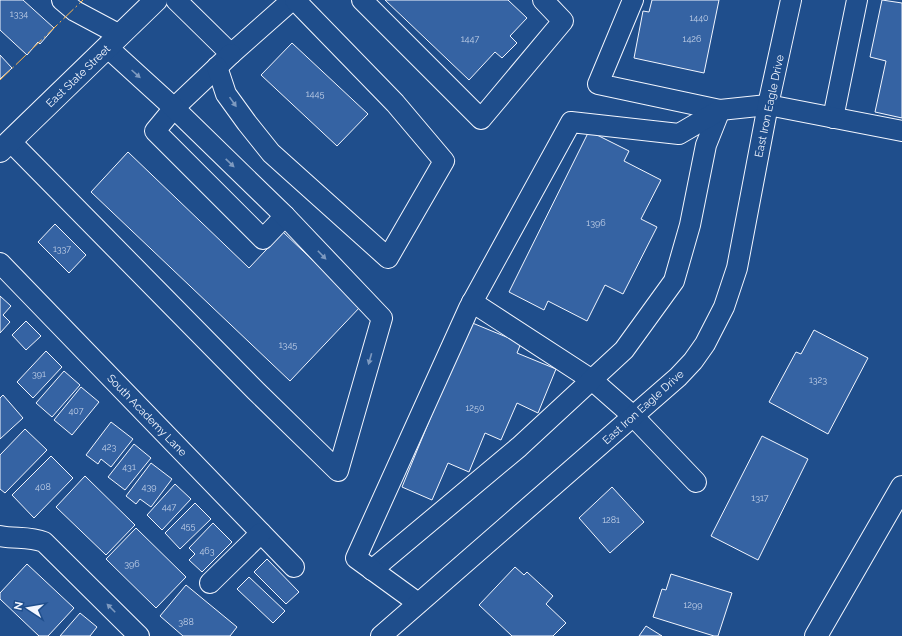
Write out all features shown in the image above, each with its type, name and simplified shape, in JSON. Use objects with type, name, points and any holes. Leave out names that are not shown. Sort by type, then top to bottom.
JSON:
[{"type":"main road","name":"East State Street","points":[[5,146],[156,0]]},
{"type":"main road","points":[[816,636],[902,487]]},
{"type":"street","points":[[5,146],[338,471],[382,318],[285,216],[174,108],[113,41],[62,0]]},
{"type":"street","points":[[176,0],[224,61],[226,94],[271,153],[388,258],[444,161],[395,103],[294,0],[224,61],[174,108],[155,131],[263,239],[285,216]]},
{"type":"street","points":[[362,0],[481,119],[563,21],[543,0]]},
{"type":"street","points":[[633,0],[598,84],[720,110],[768,105],[902,131]]},
{"type":"street","name":"East Iron Eagle Drive","points":[[380,636],[678,377],[705,344],[724,307],[736,268],[768,105],[791,0]]},
{"type":"street","points":[[832,118],[857,0]]},
{"type":"street","points":[[418,603],[356,558],[472,302],[570,122],[680,134],[720,110]]},
{"type":"street","points":[[372,570],[519,447],[624,350],[674,281],[690,226],[706,145],[720,110]]},
{"type":"street","name":"South Academy Lane","points":[[0,263],[294,567]]},
{"type":"street","points":[[472,302],[592,380],[633,416],[696,482]]},
{"type":"street","points":[[210,583],[261,533]]},
{"type":"street","points":[[0,536],[10,538],[36,538],[44,542],[139,636]]},
{"type":"building","points":[[0,0],[23,0],[54,28],[40,44],[38,42],[27,55],[0,30]]},
{"type":"building","points":[[385,0],[508,0],[527,18],[510,36],[517,43],[502,58],[495,52],[469,80]]},
{"type":"building","points":[[652,0],[719,0],[704,73],[634,58],[643,11],[649,12]]},
{"type":"building","points":[[882,0],[902,3],[902,118],[875,112],[886,61],[870,57]]},
{"type":"building","points":[[292,43],[368,114],[337,146],[261,75]]},
{"type":"building","points":[[0,55],[12,68],[0,79]]},
{"type":"building","points":[[589,131],[629,151],[624,161],[661,180],[641,219],[657,227],[623,294],[605,285],[587,321],[548,301],[544,310],[509,292]]},
{"type":"building","points":[[128,152],[249,268],[283,232],[361,306],[290,381],[91,192]]},
{"type":"building","points":[[55,224],[86,255],[69,273],[38,242]]},
{"type":"building","points":[[0,296],[11,306],[3,315],[10,322],[0,333]]},
{"type":"building","points":[[26,321],[41,336],[26,350],[12,335]]},
{"type":"building","points":[[470,322],[521,343],[517,353],[556,369],[538,413],[517,403],[501,440],[485,433],[469,472],[448,463],[432,500],[402,487]]},
{"type":"building","points":[[814,330],[868,358],[828,434],[769,402],[796,352],[801,354]]},
{"type":"building","points":[[46,351],[62,367],[33,398],[17,382]]},
{"type":"building","points":[[64,371],[80,385],[52,417],[36,403]]},
{"type":"building","points":[[81,387],[99,402],[72,435],[54,420]]},
{"type":"building","points":[[3,395],[23,418],[0,439],[0,398]]},
{"type":"building","points":[[111,422],[133,439],[111,467],[101,459],[98,464],[86,455]]},
{"type":"building","points":[[25,429],[47,450],[5,493],[0,489],[0,455]]},
{"type":"building","points":[[762,436],[808,459],[758,560],[711,536]]},
{"type":"building","points":[[134,444],[151,458],[125,490],[108,477]]},
{"type":"building","points":[[51,456],[73,478],[34,518],[12,495]]},
{"type":"building","points":[[151,463],[172,479],[151,507],[140,499],[136,504],[126,496]]},
{"type":"building","points":[[85,476],[135,525],[106,555],[56,507]]},
{"type":"building","points":[[175,484],[191,499],[162,530],[147,515]]},
{"type":"building","points":[[612,487],[644,522],[610,553],[579,518]]},
{"type":"building","points":[[195,503],[211,519],[180,549],[165,533]]},
{"type":"building","points":[[213,523],[232,542],[202,572],[189,560],[195,554],[189,548]]},
{"type":"building","points":[[136,528],[186,577],[156,608],[106,559]]},
{"type":"building","points":[[267,559],[299,592],[286,604],[254,572]]},
{"type":"building","points":[[27,564],[74,608],[48,636],[39,636],[0,599],[0,593]]},
{"type":"building","points":[[515,567],[524,575],[527,572],[553,596],[546,604],[566,623],[553,636],[512,636],[479,605]]},
{"type":"building","points":[[671,574],[732,593],[718,636],[653,617],[662,589],[666,590]]},
{"type":"building","points":[[249,577],[285,611],[273,623],[237,589]]},
{"type":"building","points":[[186,585],[237,627],[230,636],[183,636],[160,616]]},
{"type":"building","points":[[80,613],[97,627],[90,636],[60,636]]},
{"type":"building","points":[[646,626],[662,636],[639,636]]},
{"type":"power","points":[[0,80],[83,0]]}]
